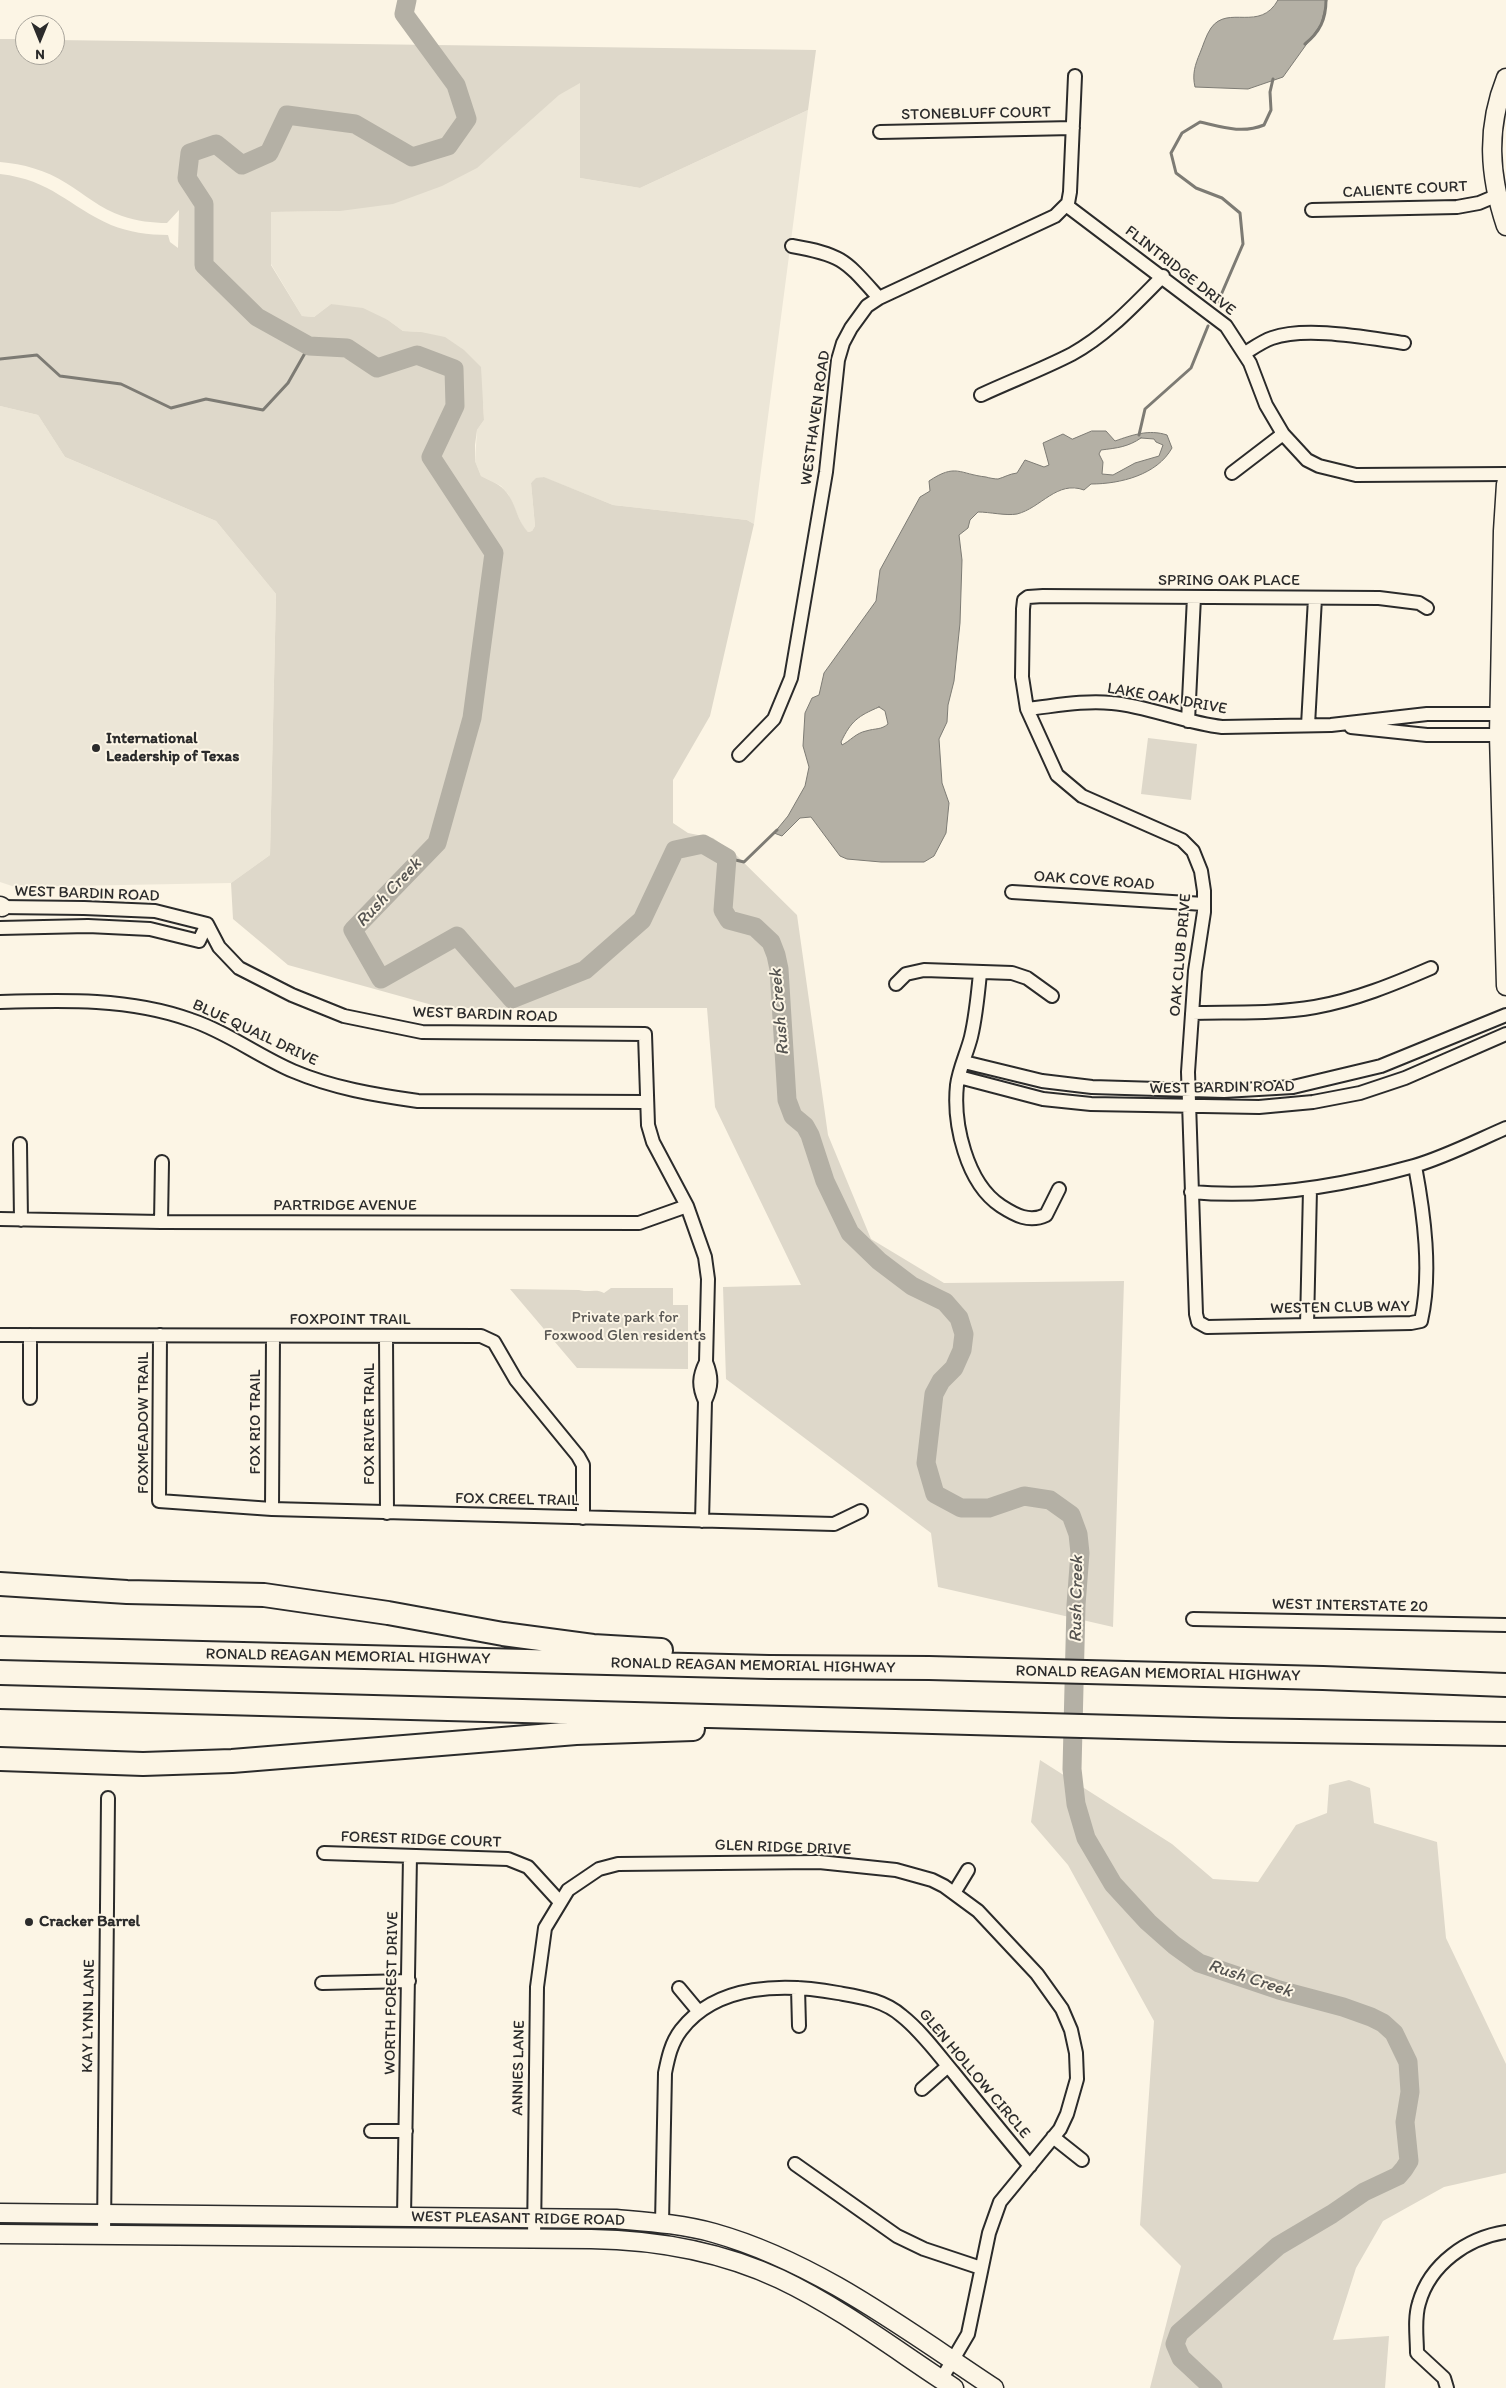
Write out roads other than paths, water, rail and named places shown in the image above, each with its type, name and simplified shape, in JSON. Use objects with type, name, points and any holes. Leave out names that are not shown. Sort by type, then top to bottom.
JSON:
[{"type":"highway","points":[[0,1584],[127,1592],[264,1595],[388,1613],[503,1634],[593,1646],[787,1654],[929,1668]]},
{"type":"highway","points":[[0,1600],[36,1585]]},
{"type":"highway","name":"RONALD REAGAN MEMORIAL HIGHWAY","points":[[0,1648],[740,1666],[929,1668],[1324,1678],[1506,1685]]},
{"type":"highway","points":[[1324,1678],[1469,1670],[1506,1670]]},
{"type":"highway","points":[[2,1697],[1231,1730],[1506,1734]]},
{"type":"highway","points":[[1,1760],[143,1764],[232,1761],[576,1733],[678,1729],[818,1731],[976,1723]]},
{"type":"highway","points":[[1231,1730],[1380,1745],[1506,1748]]},
{"type":"main road","points":[[1506,78],[1500,94],[1491,141],[1498,195],[1506,226]]},
{"type":"main road","points":[[1506,484],[1503,531],[1499,714],[1506,986]]},
{"type":"main road","points":[[0,1576],[36,1585]]},
{"type":"main road","name":"WEST PLEASANT RIDGE ROAD","points":[[0,2212],[616,2219],[662,2222],[716,2234],[784,2260],[866,2304],[994,2388]]},
{"type":"main road","name":"WEST PLEASANT RIDGE ROAD","points":[[0,2234],[534,2238],[602,2239],[654,2243],[695,2251],[746,2266],[779,2279],[822,2302],[947,2384]]},
{"type":"street","points":[[1066,205],[1070,192],[1074,76]]},
{"type":"street","name":"STONEBLUFF COURT","points":[[880,132],[1073,128]]},
{"type":"street","name":"CALIENTE COURT","points":[[1312,210],[1457,207],[1498,195]]},
{"type":"street","name":"FLINTRIDGE DRIVE","points":[[1066,205],[1163,276],[1226,326],[1245,353],[1266,405],[1283,434],[1307,460],[1319,466],[1356,475],[1506,474]]},
{"type":"street","name":"WESTHAVEN ROAD","points":[[740,755],[774,719],[791,678],[826,472],[838,360],[851,328],[867,306],[879,298],[1055,216],[1066,205]]},
{"type":"street","points":[[792,246],[840,258],[853,268],[879,298]]},
{"type":"street","points":[[981,395],[1072,354],[1127,312],[1163,276]]},
{"type":"street","points":[[1245,353],[1271,338],[1291,334],[1350,335],[1404,343]]},
{"type":"street","points":[[1232,473],[1283,434]]},
{"type":"street","name":"SPRING OAK PLACE","points":[[1028,597],[1379,598],[1419,603],[1427,608]]},
{"type":"street","name":"OAK CLUB DRIVE","points":[[1028,597],[1024,600],[1022,677],[1027,709],[1057,775],[1082,796],[1182,840],[1193,851],[1201,871],[1204,904],[1195,970],[1188,1072],[1197,1319]]},
{"type":"street","points":[[1188,721],[1194,597]]},
{"type":"street","points":[[1308,725],[1316,598]]},
{"type":"street","name":"LAKE OAK DRIVE","points":[[1027,709],[1090,702],[1114,703],[1188,721],[1222,727],[1331,725],[1426,735],[1499,735]]},
{"type":"street","name":"LAKE OAK DRIVE","points":[[1331,725],[1427,714],[1499,714]]},
{"type":"street","name":"OAK COVE ROAD","points":[[1012,892],[1204,904]]},
{"type":"street","name":"WEST BARDIN ROAD","points":[[1,907],[155,911],[208,924]]},
{"type":"street","name":"WEST BARDIN ROAD","points":[[0,928],[88,926],[150,929],[199,940],[208,924]]},
{"type":"street","name":"WEST BARDIN ROAD","points":[[208,924],[219,947],[239,968],[292,995],[344,1016],[422,1032],[645,1034],[646,1102]]},
{"type":"street","points":[[1192,1013],[1279,1011],[1313,1008],[1390,985],[1431,968]]},
{"type":"street","points":[[896,984],[906,974],[924,970],[1012,973],[1027,978],[1052,996]]},
{"type":"street","points":[[980,973],[973,1026],[959,1077],[956,1109],[959,1133],[968,1162],[977,1179],[996,1202],[1015,1215],[1039,1219],[1046,1216],[1051,1210],[1058,1189]]},
{"type":"street","name":"BLUE QUAIL DRIVE","points":[[0,1002],[109,1002],[157,1010],[192,1020],[223,1033],[292,1071],[329,1084],[380,1096],[418,1101],[646,1102]]},
{"type":"street","name":"WEST BARDIN ROAD","points":[[964,1062],[1006,1074],[1042,1081],[1092,1087],[1224,1091],[1293,1087],[1342,1077],[1381,1066],[1506,1015]]},
{"type":"street","name":"WEST BARDIN ROAD","points":[[959,1077],[1043,1100],[1091,1104],[1190,1107],[1268,1106],[1313,1102],[1360,1093],[1405,1078],[1506,1034]]},
{"type":"street","points":[[646,1102],[652,1142],[686,1206],[706,1264],[708,1280],[706,1362],[700,1374],[700,1389],[705,1401],[702,1521]]},
{"type":"street","points":[[1191,1192],[1284,1192],[1310,1189],[1416,1166],[1506,1128]]},
{"type":"street","points":[[20,1144],[20,1220]]},
{"type":"street","points":[[161,1222],[162,1162]]},
{"type":"street","name":"WESTEN CLUB WAY","points":[[1197,1319],[1201,1325],[1207,1326],[1411,1323],[1422,1321],[1426,1285],[1424,1214],[1416,1166]]},
{"type":"street","points":[[1308,1325],[1310,1189]]},
{"type":"street","name":"PARTRIDGE AVENUE","points":[[0,1219],[161,1222],[639,1223],[686,1206]]},
{"type":"street","name":"FOXPOINT TRAIL","points":[[0,1335],[481,1336],[494,1342],[516,1380],[578,1456],[583,1465],[583,1518]]},
{"type":"street","points":[[30,1335],[30,1398]]},
{"type":"street","name":"FOXMEADOW TRAIL","points":[[160,1335],[159,1501],[169,1504]]},
{"type":"street","name":"FOX RIO TRAIL","points":[[272,1509],[273,1336]]},
{"type":"street","name":"FOX RIVER TRAIL","points":[[386,1336],[387,1512]]},
{"type":"street","name":"FOX CREEL TRAIL","points":[[169,1504],[272,1509],[834,1524],[861,1511]]},
{"type":"street","name":"WEST INTERSTATE 20","points":[[1193,1619],[1506,1625]]},
{"type":"street","name":"KAY LYNN LANE","points":[[104,2234],[108,1798]]},
{"type":"street","name":"FOREST RIDGE COURT","points":[[324,1853],[508,1859],[528,1868],[560,1902]]},
{"type":"street","name":"WORTH FOREST DRIVE","points":[[404,2217],[410,1856]]},
{"type":"street","name":"GLEN RIDGE DRIVE","points":[[560,1902],[568,1890],[581,1880],[599,1869],[618,1864],[819,1862],[896,1870],[932,1880],[954,1893],[978,1911],[1037,1974],[1062,2008],[1071,2030],[1076,2053],[1077,2079],[1060,2129],[1000,2202],[989,2233],[972,2322],[962,2347],[953,2361],[947,2384]]},
{"type":"street","points":[[954,1893],[968,1870]]},
{"type":"street","name":"ANNIES LANE","points":[[534,2238],[537,1987],[545,1928],[560,1902]]},
{"type":"street","points":[[322,1984],[409,1981]]},
{"type":"street","name":"GLEN HOLLOW CIRCLE","points":[[662,2222],[665,2073],[670,2049],[680,2032],[699,2012],[737,1993],[784,1987],[798,1988],[866,1998],[886,2005],[916,2028],[1030,2166]]},
{"type":"street","points":[[679,1988],[699,2012]]},
{"type":"street","points":[[798,1988],[799,2026]]},
{"type":"street","points":[[922,2089],[948,2066]]},
{"type":"street","points":[[371,2131],[406,2131]]},
{"type":"street","points":[[1054,2137],[1082,2160]]},
{"type":"street","points":[[795,2164],[896,2236],[924,2249],[981,2268]]},
{"type":"street","points":[[1447,2388],[1444,2378],[1440,2373],[1417,2353],[1417,2315],[1419,2303],[1440,2266],[1461,2247],[1476,2239],[1506,2232]]},
{"type":"waterway","name":"Rush Creek","points":[[407,0],[404,14],[456,85],[467,119],[448,146],[412,157],[355,124],[287,115],[269,153],[242,165],[216,144],[190,153],[187,178],[204,204],[204,265],[257,317],[309,346],[347,348],[377,368],[417,355],[454,369],[455,406],[431,457],[494,553],[472,718],[437,843],[353,930],[381,979],[457,936],[512,999],[585,970],[642,920],[675,850],[703,844],[727,858],[723,910],[729,920],[755,927],[771,942],[779,969],[787,1100],[793,1116],[805,1126],[810,1135],[825,1181],[850,1233],[879,1261],[912,1286],[945,1302],[959,1318],[964,1334],[962,1350],[954,1368],[941,1381],[934,1394],[926,1463],[935,1494],[961,1508],[989,1508],[1024,1496],[1050,1500],[1071,1515],[1078,1534],[1080,1553],[1076,1605],[1072,1769],[1076,1804],[1086,1838],[1113,1884],[1148,1922],[1174,1945],[1199,1963],[1279,1990],[1343,2007],[1371,2017],[1383,2023],[1394,2033],[1408,2062],[1410,2092],[1405,2122],[1409,2161],[1404,2169],[1398,2176],[1364,2192],[1332,2214],[1278,2246],[1179,2333],[1175,2344],[1181,2358],[1213,2388]]},
{"type":"waterway","points":[[1305,44],[1315,35],[1321,25],[1325,13],[1326,0]]},
{"type":"waterway","points":[[1218,302],[1243,244],[1240,213],[1222,198],[1196,188],[1176,173],[1171,153],[1182,133],[1200,122],[1224,128],[1240,129],[1256,128],[1264,125],[1271,110],[1270,92],[1273,79]]},
{"type":"waterway","points":[[1139,435],[1145,409],[1191,368],[1208,326]]},
{"type":"waterway","points":[[0,359],[37,355],[60,376],[121,384],[171,408],[206,399],[263,410],[288,383],[309,346]]},
{"type":"waterway","points":[[727,858],[744,862],[777,830]]},
{"type":"place","name":"International Leadership of Texas","points":[[96,748]]},
{"type":"place","name":"Cracker Barrel","points":[[29,1922]]},
{"type":"park label","name":"Private park for Foxwood Glen residents","points":[[625,1327]]}]
